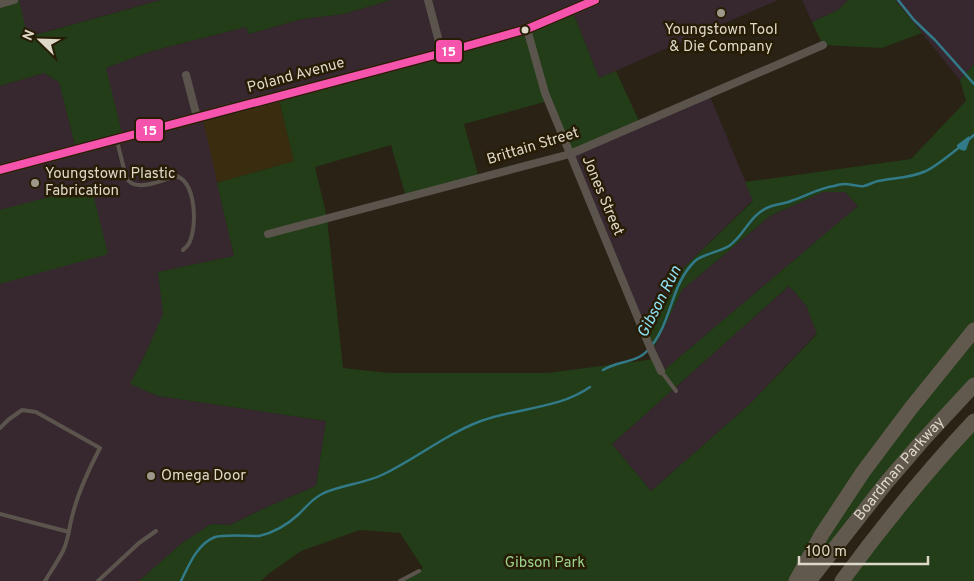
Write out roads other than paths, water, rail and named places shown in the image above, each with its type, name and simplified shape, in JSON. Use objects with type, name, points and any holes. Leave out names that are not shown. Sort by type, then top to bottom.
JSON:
[{"type":"highway","points":[[796,581],[822,534],[863,472],[911,408],[974,330]]},
{"type":"highway","name":"Boardman Parkway","points":[[809,581],[886,483],[974,385]]},
{"type":"highway","name":"Boardman Parkway","points":[[842,581],[896,510],[974,421]]},
{"type":"main road","name":"Poland Avenue","points":[[0,170],[528,29],[596,0]]},
{"type":"street","points":[[0,4],[14,0]]},
{"type":"street","points":[[428,0],[442,53]]},
{"type":"street","name":"Jones Street","points":[[528,29],[544,93],[661,371]]},
{"type":"street","name":"Brittain Street","points":[[268,234],[570,154],[823,45]]},
{"type":"street","points":[[186,75],[197,117]]},
{"type":"lane","points":[[117,139],[128,182],[144,186],[176,176],[184,181],[190,194],[194,214],[190,244],[183,250]]},
{"type":"lane","points":[[661,371],[676,391]]},
{"type":"lane","points":[[0,428],[22,410],[36,412],[100,448],[80,491],[63,551],[45,581]]},
{"type":"lane","points":[[0,514],[69,532]]},
{"type":"lane","points":[[98,581],[139,543],[156,531]]},
{"type":"lane","points":[[400,581],[419,571]]},
{"type":"water","points":[[969,136],[970,139],[965,151],[957,147],[957,145]]},
{"type":"waterway","name":"Gibson Run","points":[[898,0],[914,20],[935,40],[974,84]]},
{"type":"waterway","name":"Gibson Run","points":[[968,140],[974,135]]},
{"type":"waterway","name":"Gibson Run","points":[[652,345],[664,325],[676,291],[687,270],[698,259],[729,246],[762,211],[828,187],[845,184],[864,186],[878,181],[920,173],[935,166],[960,147]]},
{"type":"waterway","name":"Gibson Run","points":[[603,370],[633,360],[648,350]]},
{"type":"waterway","name":"Gibson Run","points":[[181,581],[198,550],[215,537],[230,535],[259,536],[270,533],[290,521],[322,494],[384,474],[468,426],[494,417],[565,400],[590,387]]},
{"type":"place","name":"Youngstown Tool & Die Company","points":[[721,13]]},
{"type":"place","name":"Youngstown Plastic Fabrication","points":[[35,183]]},
{"type":"place","name":"Omega Door","points":[[151,476]]},
{"type":"park label","name":"Gibson Park","points":[[545,563]]}]
